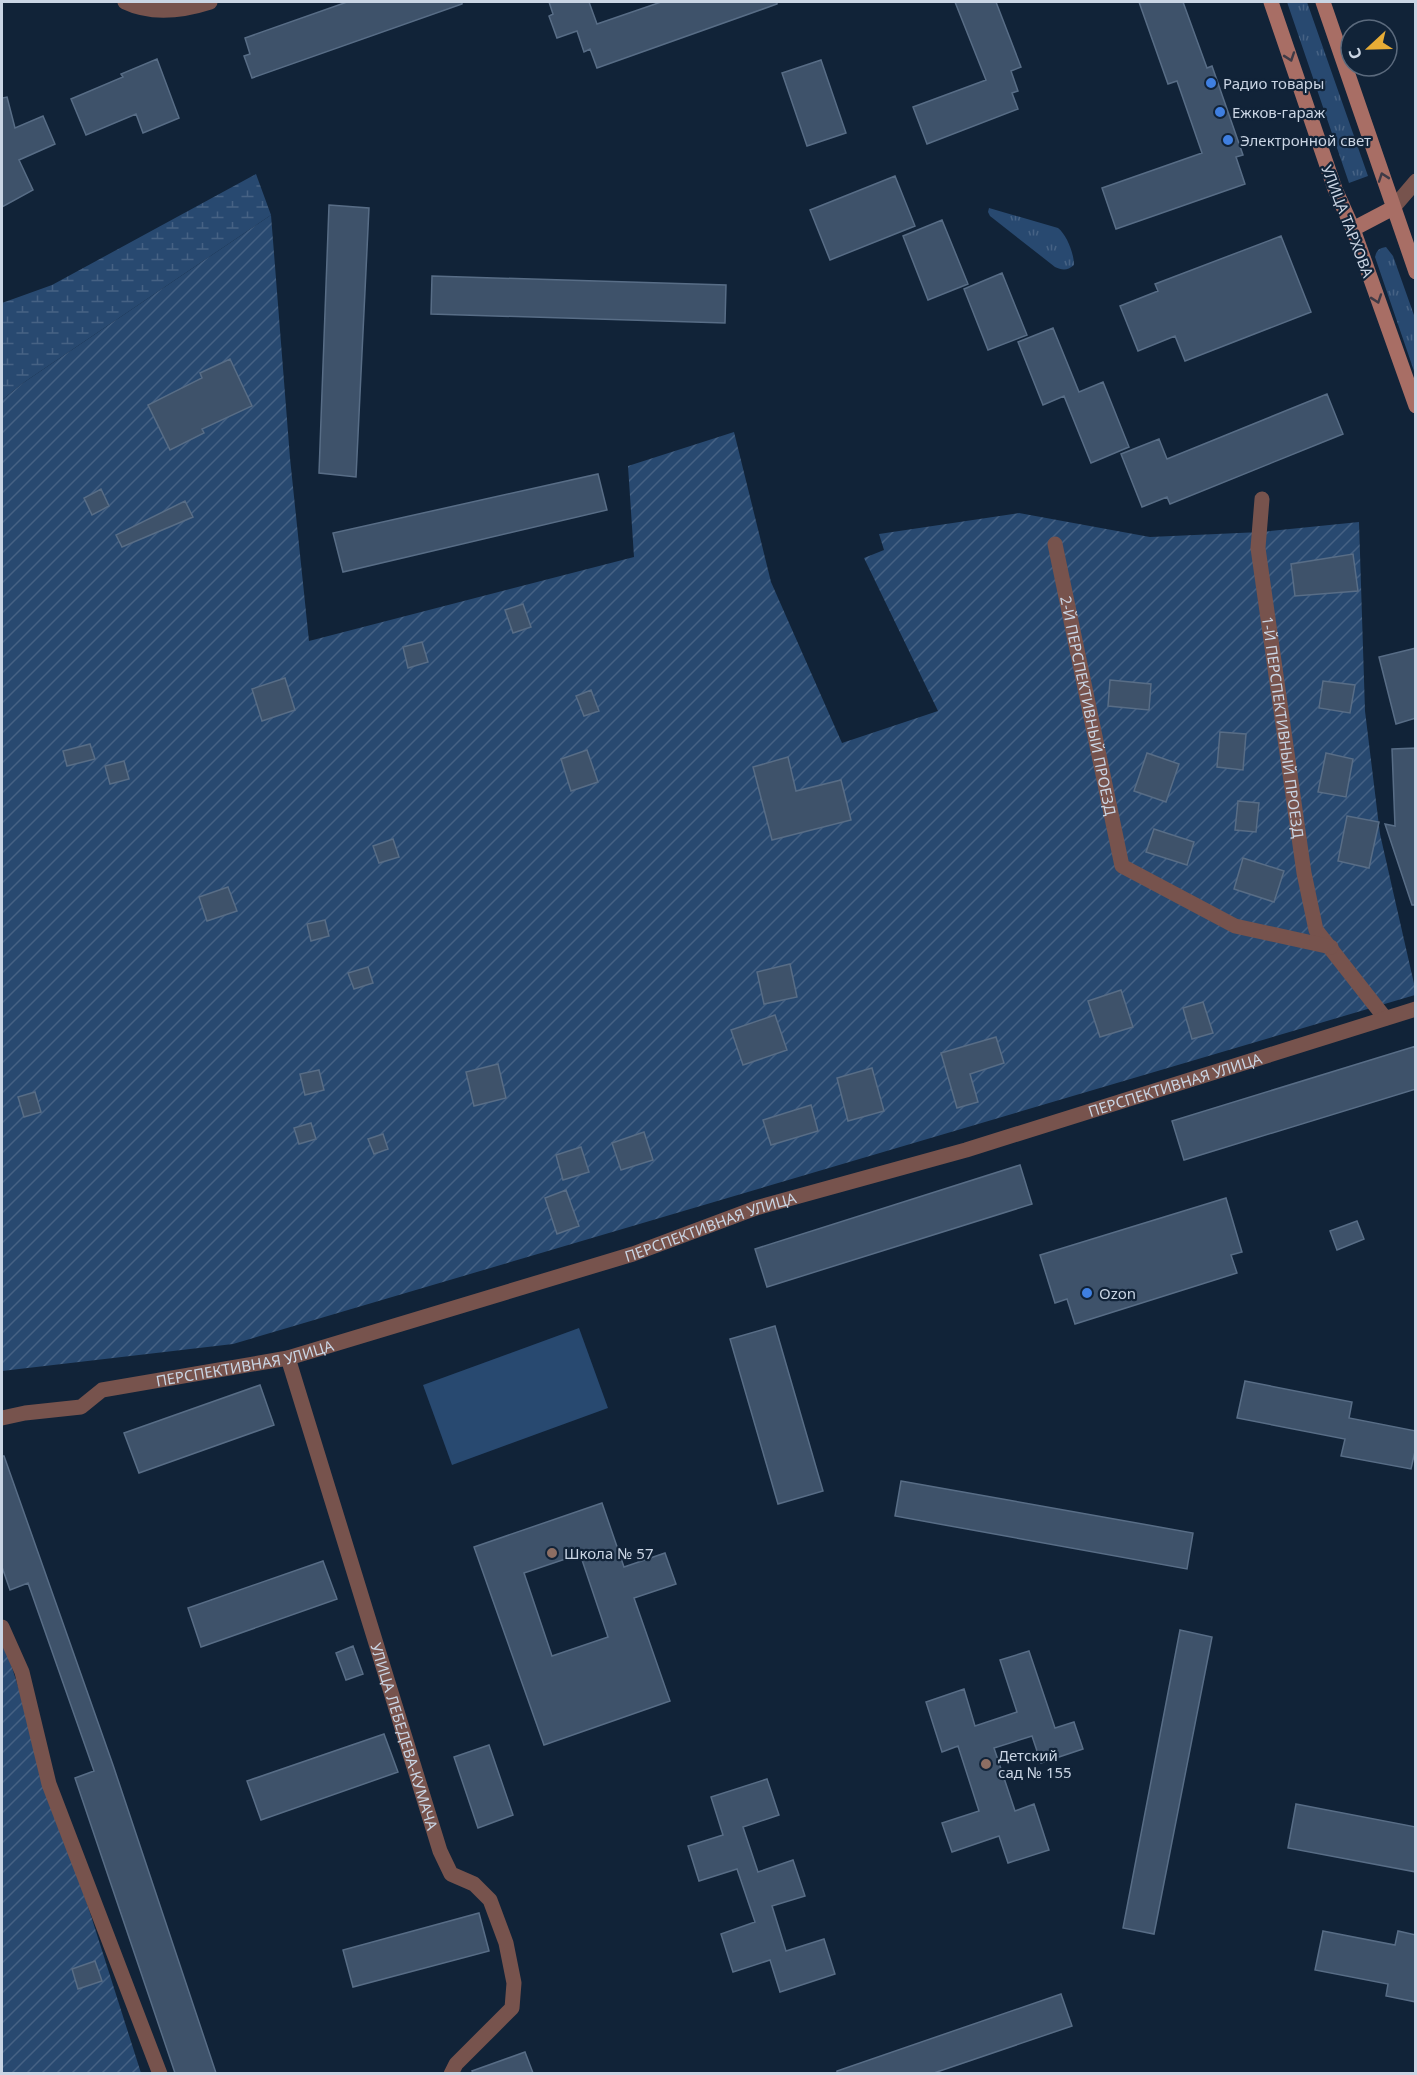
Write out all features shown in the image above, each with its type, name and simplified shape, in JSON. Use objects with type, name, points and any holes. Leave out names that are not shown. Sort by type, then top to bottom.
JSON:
[{"type":"main road","name":"УЛИЦА ТАРХОВА","points":[[1271,2],[1335,189],[1353,229],[1416,406]]},
{"type":"main road","points":[[1323,2],[1416,272]]},
{"type":"main road","points":[[1353,229],[1393,208]]},
{"type":"street","points":[[125,2],[135,7],[154,10],[191,7],[210,2]]},
{"type":"street","points":[[1393,208],[1416,181]]},
{"type":"street","name":"1-Й ПЕРСПЕКТИВНЫЙ ПРОЕЗД","points":[[1262,499],[1258,548],[1304,873],[1316,930],[1385,1018]]},
{"type":"street","name":"2-Й ПЕРСПЕКТИВНЫЙ ПРОЕЗД","points":[[1055,544],[1122,866],[1235,926],[1330,947]]},
{"type":"street","name":"ПЕРСПЕКТИВНАЯ УЛИЦА","points":[[2,1418],[81,1407],[102,1390],[288,1358],[633,1254],[756,1208],[966,1150],[1416,1009]]},
{"type":"street","name":"УЛИЦА ЛЕБЕДЕВА-КУМАЧА","points":[[288,1358],[440,1851],[451,1874],[474,1884],[490,1900],[506,1942],[514,1983],[512,2008],[456,2064],[451,2073]]},
{"type":"street","points":[[2,1627],[22,1672],[49,1784],[160,2073]]},
{"type":"green space","points":[[1287,2],[1307,2],[1368,176],[1349,183]]},
{"type":"green space","points":[[256,174],[271,215],[23,383],[2,400],[2,303],[52,285]]},
{"type":"green space","points":[[989,208],[1058,228],[1069,245],[1074,265],[1064,269],[1055,267],[990,216]]},
{"type":"green space","points":[[271,215],[290,458],[309,641],[634,557],[628,466],[734,432],[771,582],[842,743],[938,711],[864,558],[884,550],[879,534],[1019,513],[1150,537],[1261,532],[1359,522],[1365,711],[1380,834],[1415,995],[233,1344],[2,1371],[2,400],[23,383]]},
{"type":"green space","points":[[1386,247],[1393,256],[1415,318],[1415,374],[1375,257],[1379,250]]},
{"type":"green space","points":[[579,1328],[608,1408],[452,1465],[423,1385]]},
{"type":"green space","points":[[2,1636],[141,2073],[2,2073]]},
{"type":"building","points":[[347,2],[462,2],[462,4],[252,78],[244,56],[250,54],[245,38]]},
{"type":"building","points":[[549,2],[589,2],[597,24],[661,2],[777,2],[777,4],[597,68],[590,49],[584,52],[577,31],[557,38],[549,16],[553,14]]},
{"type":"building","points":[[955,2],[996,2],[1021,67],[1011,71],[1018,91],[1012,93],[1018,109],[927,144],[913,107],[986,80]]},
{"type":"building","points":[[1139,2],[1183,2],[1207,68],[1212,66],[1243,155],[1236,157],[1245,184],[1116,229],[1102,188],[1202,153],[1177,81],[1168,84]]},
{"type":"building","points":[[157,59],[179,118],[143,133],[136,114],[86,135],[71,99],[123,77],[121,74]]},
{"type":"building","points":[[821,60],[846,133],[807,146],[782,73]]},
{"type":"building","points":[[7,97],[15,128],[43,116],[55,144],[19,160],[33,190],[2,207],[2,98]]},
{"type":"building","points":[[895,176],[915,226],[830,260],[810,210]]},
{"type":"building","points":[[329,205],[369,208],[356,477],[319,473]]},
{"type":"building","points":[[942,220],[968,284],[928,300],[903,236]]},
{"type":"building","points":[[1281,236],[1311,312],[1185,361],[1175,336],[1138,351],[1120,306],[1158,291],[1155,284]]},
{"type":"building","points":[[1002,273],[1027,335],[988,350],[964,289]]},
{"type":"building","points":[[432,276],[726,285],[725,323],[431,314]]},
{"type":"building","points":[[1053,328],[1079,392],[1103,382],[1129,447],[1091,463],[1064,396],[1043,405],[1018,342]]},
{"type":"building","points":[[230,359],[252,406],[202,429],[204,433],[170,450],[148,405],[202,378],[200,373]]},
{"type":"building","points":[[1327,394],[1343,434],[1170,504],[1167,497],[1142,507],[1121,454],[1159,439],[1167,459]]},
{"type":"building","points":[[598,474],[607,510],[343,572],[333,533]]},
{"type":"building","points":[[101,489],[109,506],[92,515],[84,498]]},
{"type":"building","points":[[185,501],[193,517],[122,547],[116,535]]},
{"type":"building","points":[[1353,554],[1358,591],[1295,596],[1291,564]]},
{"type":"building","points":[[523,604],[531,627],[513,633],[505,610]]},
{"type":"building","points":[[422,642],[428,662],[408,668],[403,647]]},
{"type":"building","points":[[1416,648],[1416,718],[1396,724],[1379,657]]},
{"type":"building","points":[[285,678],[295,710],[262,721],[252,689]]},
{"type":"building","points":[[1110,680],[1151,684],[1149,710],[1108,706]]},
{"type":"building","points":[[1323,681],[1355,685],[1350,713],[1319,708]]},
{"type":"building","points":[[591,690],[599,711],[584,716],[576,696]]},
{"type":"building","points":[[1220,732],[1246,734],[1243,770],[1217,767]]},
{"type":"building","points":[[90,744],[95,759],[67,766],[63,751]]},
{"type":"building","points":[[1416,748],[1416,905],[1412,905],[1385,824],[1395,826],[1392,749]]},
{"type":"building","points":[[587,750],[598,782],[571,791],[561,759]]},
{"type":"building","points":[[1147,753],[1179,764],[1166,802],[1134,791]]},
{"type":"building","points":[[1326,753],[1353,759],[1346,797],[1318,792]]},
{"type":"building","points":[[788,757],[796,791],[841,780],[851,820],[772,840],[753,767]]},
{"type":"building","points":[[124,761],[129,779],[110,784],[105,766]]},
{"type":"building","points":[[1238,801],[1259,803],[1256,832],[1235,830]]},
{"type":"building","points":[[1347,816],[1379,822],[1369,868],[1338,861]]},
{"type":"building","points":[[1154,829],[1194,842],[1187,865],[1146,852]]},
{"type":"building","points":[[393,839],[399,857],[379,863],[373,846]]},
{"type":"building","points":[[1243,858],[1284,871],[1274,902],[1234,889]]},
{"type":"building","points":[[228,887],[237,911],[207,921],[199,897]]},
{"type":"building","points":[[325,920],[329,936],[311,941],[307,924]]},
{"type":"building","points":[[790,964],[797,997],[764,1004],[757,972]]},
{"type":"building","points":[[368,967],[373,983],[354,989],[348,973]]},
{"type":"building","points":[[1121,990],[1133,1027],[1100,1037],[1088,1001]]},
{"type":"building","points":[[1203,1002],[1213,1033],[1192,1039],[1183,1008]]},
{"type":"building","points":[[775,1015],[787,1050],[743,1065],[731,1030]]},
{"type":"building","points":[[996,1037],[1004,1063],[970,1074],[978,1102],[957,1108],[941,1053]]},
{"type":"building","points":[[1416,1046],[1416,1089],[1184,1160],[1172,1121]]},
{"type":"building","points":[[498,1064],[506,1098],[474,1106],[466,1072]]},
{"type":"building","points":[[872,1068],[884,1111],[848,1121],[837,1078]]},
{"type":"building","points":[[319,1070],[324,1090],[305,1095],[300,1074]]},
{"type":"building","points":[[35,1092],[41,1112],[24,1117],[18,1097]]},
{"type":"building","points":[[811,1105],[818,1131],[771,1145],[763,1120]]},
{"type":"building","points":[[311,1123],[316,1139],[299,1144],[294,1128]]},
{"type":"building","points":[[644,1132],[653,1160],[621,1170],[612,1143]]},
{"type":"building","points":[[383,1134],[388,1149],[374,1154],[368,1139]]},
{"type":"building","points":[[581,1147],[589,1172],[563,1180],[556,1155]]},
{"type":"building","points":[[1020,1165],[1032,1204],[767,1287],[755,1249]]},
{"type":"building","points":[[566,1190],[579,1226],[557,1234],[545,1198]]},
{"type":"building","points":[[1226,1198],[1242,1252],[1231,1255],[1237,1273],[1075,1324],[1067,1299],[1055,1303],[1040,1255]]},
{"type":"building","points":[[1357,1221],[1364,1239],[1337,1250],[1330,1231]]},
{"type":"building","points":[[775,1326],[823,1491],[778,1504],[730,1339]]},
{"type":"building","points":[[1245,1381],[1352,1402],[1349,1418],[1416,1431],[1416,1447],[1411,1469],[1341,1456],[1345,1439],[1237,1418]]},
{"type":"building","points":[[260,1385],[274,1425],[139,1473],[124,1433]]},
{"type":"building","points":[[2,1456],[4,1456],[113,1765],[216,2073],[175,2073],[75,1778],[94,1771],[28,1583],[10,1590],[2,1567]]},
{"type":"building","points":[[901,1481],[1193,1533],[1187,1569],[895,1516]]},
{"type":"building","points":[[602,1503],[624,1567],[665,1553],[676,1584],[634,1598],[670,1701],[544,1745],[474,1547]],"holes":[[[580,1554],[608,1637],[552,1656],[524,1573]]]},
{"type":"building","points":[[323,1561],[337,1599],[201,1647],[188,1608]]},
{"type":"building","points":[[1180,1630],[1212,1637],[1154,1934],[1123,1928]]},
{"type":"building","points":[[353,1646],[363,1674],[346,1680],[336,1653]]},
{"type":"building","points":[[1029,1651],[1055,1728],[1074,1722],[1083,1749],[1041,1763],[1032,1736],[994,1748],[1015,1811],[1034,1804],[1049,1850],[1008,1863],[999,1836],[952,1852],[942,1823],[979,1811],[958,1746],[942,1752],[926,1702],[964,1689],[975,1726],[1017,1712],[1000,1660]]},
{"type":"building","points":[[384,1734],[398,1772],[261,1820],[247,1781]]},
{"type":"building","points":[[489,1745],[513,1815],[478,1828],[454,1757]]},
{"type":"building","points":[[767,1779],[779,1815],[743,1827],[758,1872],[793,1860],[805,1896],[772,1906],[786,1951],[824,1939],[835,1974],[780,1992],[770,1960],[733,1972],[721,1934],[755,1922],[737,1869],[699,1881],[688,1846],[723,1835],[711,1797]]},
{"type":"building","points":[[1296,1804],[1416,1827],[1416,1872],[1288,1848]]},
{"type":"building","points":[[479,1913],[489,1951],[353,1987],[343,1950]]},
{"type":"building","points":[[1323,1931],[1395,1945],[1398,1931],[1416,1935],[1416,2002],[1386,1996],[1388,1984],[1315,1970]]},
{"type":"building","points":[[95,1961],[102,1981],[78,1989],[72,1969]]},
{"type":"building","points":[[1061,1994],[1072,2026],[934,2073],[837,2073],[837,2071]]},
{"type":"building","points":[[525,2052],[533,2073],[473,2073],[472,2071]]},
{"type":"place","name":"Радио товары","points":[[1211,83]]},
{"type":"place","name":"Ежков-гараж","points":[[1220,112]]},
{"type":"place","name":"Электронной свет","points":[[1228,140]]},
{"type":"place","name":"Ozon","points":[[1087,1293]]},
{"type":"place","name":"Школа № 57","points":[[552,1553]]},
{"type":"place","name":"Детский сад № 155","points":[[986,1764]]}]
